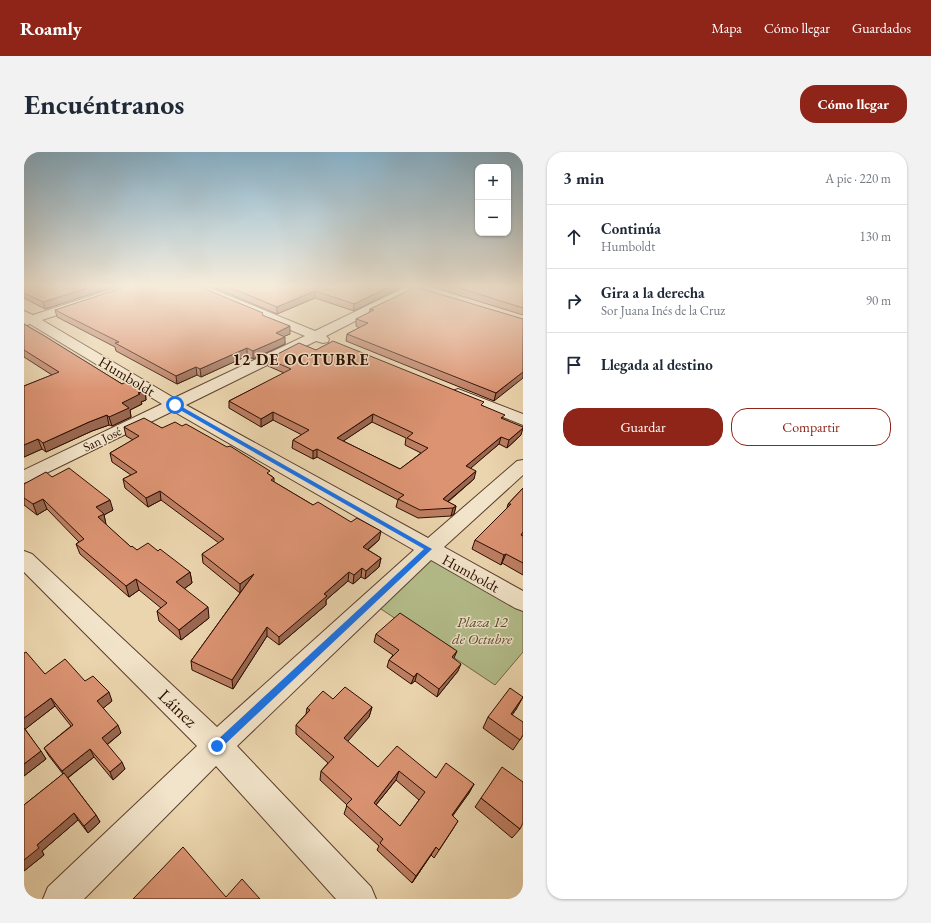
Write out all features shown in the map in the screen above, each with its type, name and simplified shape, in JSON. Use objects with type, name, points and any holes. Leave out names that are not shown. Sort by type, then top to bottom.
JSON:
[{"type":"street","name":"Humboldt","points":[[30,321],[175,405],[523,602]]},
{"type":"street","points":[[278,321],[336,344]]},
{"type":"street","name":"San José","points":[[24,477],[347,321]]},
{"type":"street","points":[[444,388],[523,420]]},
{"type":"street","points":[[60,899],[217,746],[429,549],[523,465]]},
{"type":"street","name":"Láinez","points":[[24,559],[217,746],[359,899]]},
{"type":"green space","name":"Plaza 12 de Octubre","points":[[431,557],[523,609],[523,652],[495,685],[378,607]]},
{"type":"building","points":[[77,321],[277,321],[290,326],[276,333],[285,337],[253,351],[247,348],[200,369],[196,367],[176,376],[115,343],[119,342]]},
{"type":"building","points":[[362,321],[523,321],[523,372],[496,393],[347,334],[368,323]]},
{"type":"building","points":[[24,324],[122,384],[128,381],[145,390],[122,403],[129,408],[109,417],[107,415],[89,422],[43,443],[38,439],[24,445],[24,386],[59,372],[24,350]]},
{"type":"building","points":[[333,341],[484,402],[481,405],[505,415],[501,418],[523,428],[509,440],[501,437],[466,466],[476,471],[443,499],[456,506],[453,508],[420,510],[398,499],[404,495],[317,449],[313,451],[293,440],[309,430],[273,412],[261,419],[229,401],[291,369],[268,359],[299,343],[316,350]],"holes":[[[373,414],[413,433],[407,438],[428,448],[400,469],[337,438]]]},
{"type":"building","points":[[144,418],[162,428],[175,422],[182,426],[186,424],[227,447],[230,446],[270,471],[267,473],[274,478],[271,480],[313,505],[318,502],[351,522],[357,518],[381,531],[363,547],[381,558],[366,571],[362,568],[354,575],[349,572],[324,594],[327,596],[279,637],[267,627],[232,680],[191,661],[254,574],[240,584],[202,554],[224,539],[160,491],[146,498],[123,479],[137,472],[110,453],[139,436],[124,427]]},
{"type":"building","points":[[69,468],[110,500],[96,507],[104,514],[98,517],[131,547],[132,546],[137,550],[148,543],[158,551],[160,549],[190,572],[176,582],[208,607],[179,630],[157,611],[167,603],[136,579],[126,586],[76,544],[84,539],[43,499],[33,504],[24,498],[24,484],[46,472],[52,477]]},
{"type":"building","points":[[523,488],[523,532],[521,535],[523,536],[523,563],[475,540],[511,504],[508,504]]},
{"type":"building","points":[[400,613],[457,651],[452,657],[461,664],[439,689],[417,673],[414,677],[389,660],[399,650],[376,634]]},
{"type":"building","points":[[26,652],[45,674],[65,659],[85,681],[93,676],[109,692],[97,701],[118,725],[102,738],[122,762],[110,772],[90,749],[62,771],[44,748],[73,725],[51,698],[24,718],[24,653]]},
{"type":"building","points":[[345,687],[372,707],[344,738],[378,767],[397,746],[436,778],[446,763],[474,784],[452,815],[458,821],[439,850],[436,847],[416,876],[380,843],[383,839],[346,805],[352,799],[321,771],[334,757],[296,725],[310,710],[307,708],[323,691],[333,699]],"holes":[[[399,771],[425,792],[400,826],[374,803]]]},
{"type":"building","points":[[510,688],[523,697],[511,714],[523,722],[523,735],[520,740],[488,717]]},
{"type":"building","points":[[24,728],[41,751],[24,764]]},
{"type":"building","points":[[502,767],[523,782],[523,823],[520,829],[481,798]]},
{"type":"building","points":[[64,773],[96,815],[84,826],[74,813],[37,845],[39,848],[24,860],[24,805]]},
{"type":"building","points":[[183,847],[226,897],[242,879],[260,899],[133,899]]},
{"type":"district","name":"12 DE OCTUBRE","points":[[301,359]]},
{"type":"route","points":[[175,405],[429,549],[217,746]]}]
